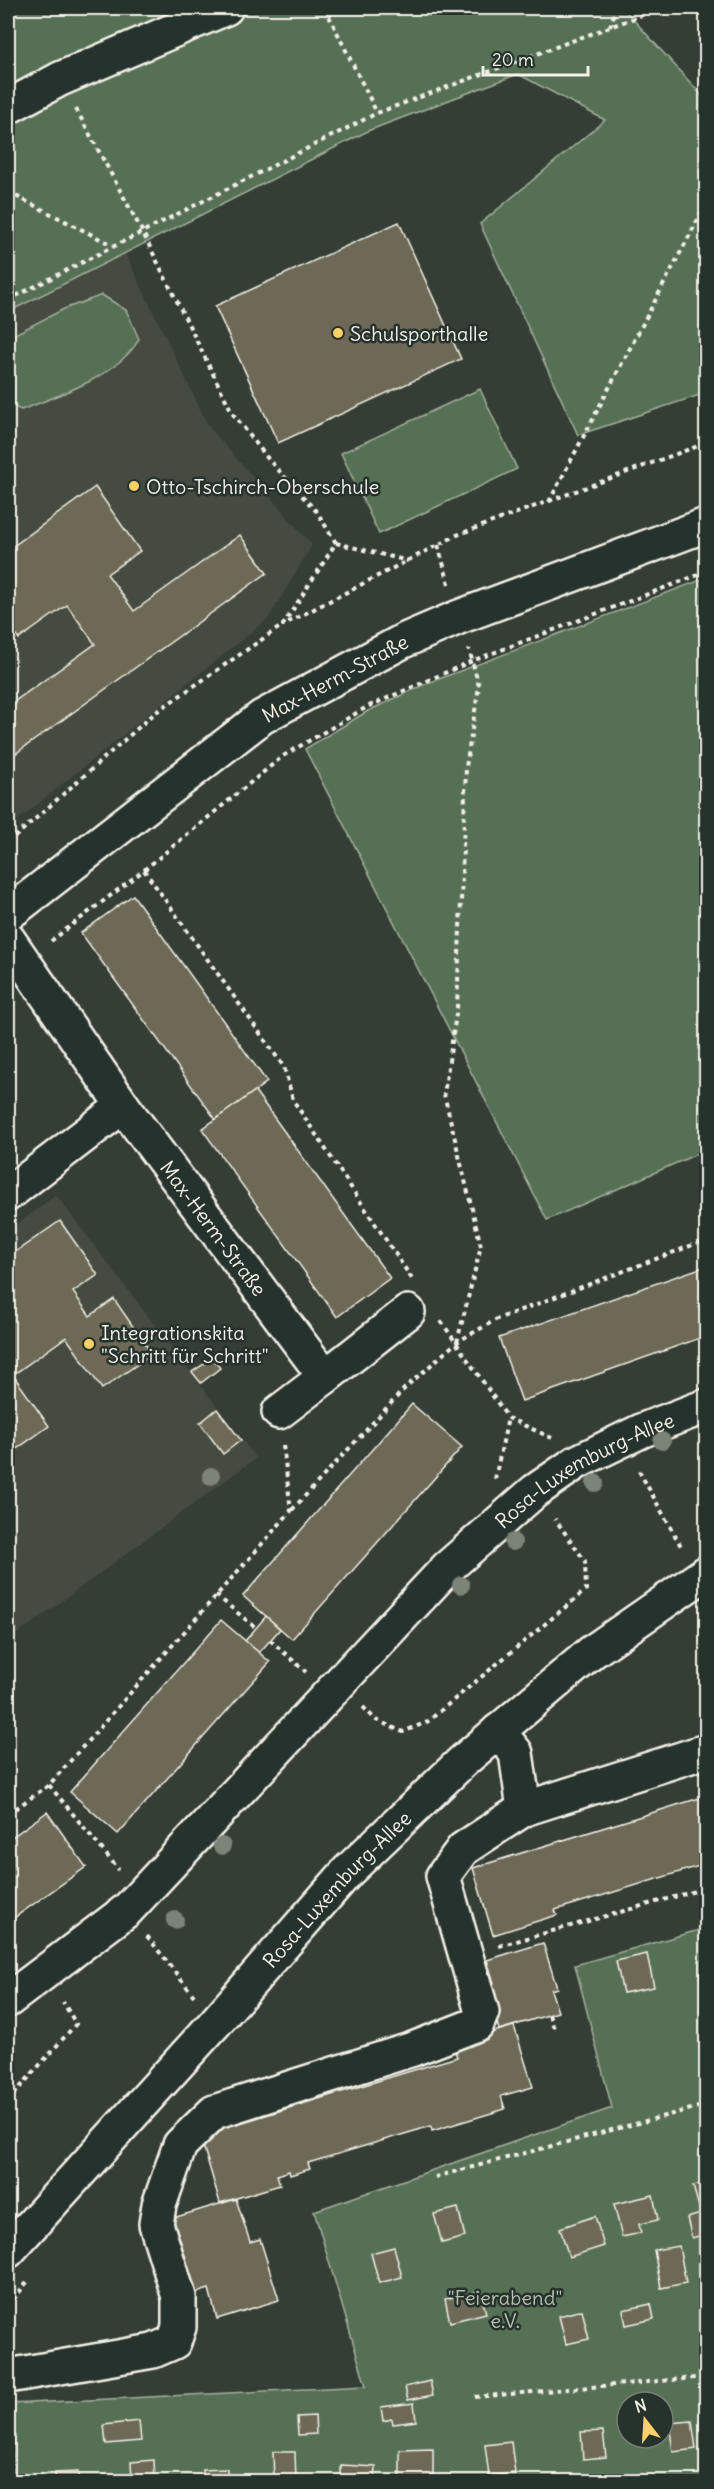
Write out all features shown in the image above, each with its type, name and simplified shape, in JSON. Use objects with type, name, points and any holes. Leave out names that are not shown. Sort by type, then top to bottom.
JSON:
[{"type":"street","points":[[8,107],[60,79],[226,8]]},
{"type":"street","name":"Max-Herm-Straße","points":[[8,914],[262,717],[403,641],[459,617],[706,525]]},
{"type":"street","name":"Max-Herm-Straße","points":[[16,950],[123,1106],[325,1377]]},
{"type":"street","points":[[8,1194],[123,1106]]},
{"type":"street","points":[[8,1164],[56,1157]]},
{"type":"street","points":[[279,1412],[417,1305]]},
{"type":"street","name":"Rosa-Luxemburg-Allee","points":[[8,2000],[127,1910],[447,1568],[536,1491],[577,1462],[706,1407]]},
{"type":"street","name":"Rosa-Luxemburg-Allee","points":[[8,2251],[215,2023],[348,1871],[498,1731],[592,1652],[702,1576]]},
{"type":"street","points":[[498,1731],[516,1753],[524,1809]]},
{"type":"street","points":[[8,2376],[153,2351],[174,2342],[179,2327],[179,2297],[156,2224],[159,2205],[180,2145],[214,2112],[413,2049],[477,2024],[482,2012],[468,1956],[443,1876],[463,1849],[524,1809],[706,1751]]},
{"type":"path","points":[[325,8],[377,113]]},
{"type":"path","points":[[609,28],[616,8]]},
{"type":"path","points":[[8,300],[377,113],[661,8]]},
{"type":"path","points":[[60,79],[142,231],[233,414],[269,460],[317,512],[336,543],[408,561]]},
{"type":"path","points":[[8,192],[114,246]]},
{"type":"path","points":[[549,502],[706,204]]},
{"type":"path","points":[[8,843],[156,712],[283,625],[457,536],[706,443]]},
{"type":"path","points":[[283,625],[336,543]]},
{"type":"path","points":[[16,950],[144,870],[283,756],[367,707],[472,660],[706,572]]},
{"type":"path","points":[[457,1342],[481,1246],[444,1094],[457,1008],[466,767],[479,686],[472,660]]},
{"type":"path","points":[[144,870],[285,1067],[293,1100],[417,1305],[457,1342],[508,1418],[561,1443]]},
{"type":"path","points":[[8,1814],[49,1785],[291,1511],[407,1386],[457,1342],[497,1319],[706,1240]]},
{"type":"path","points":[[279,1412],[291,1511]]},
{"type":"path","points":[[492,1488],[508,1418]]},
{"type":"path","points":[[622,1441],[702,1576]]},
{"type":"path","points":[[270,1640],[315,1680],[339,1683],[376,1720],[404,1732],[427,1722],[586,1590],[585,1561],[536,1491]]},
{"type":"path","points":[[216,1595],[256,1628]]},
{"type":"path","points":[[468,1956],[706,1888]]},
{"type":"path","points":[[549,2015],[555,2031]]},
{"type":"path","points":[[8,2101],[76,2024]]},
{"type":"path","points":[[435,2177],[706,2105]]},
{"type":"path","points":[[8,2307],[32,2276]]},
{"type":"path","points":[[475,2397],[706,2378]]},
{"type":"path","points":[[8,2463],[9,2481]]},
{"type":"shaded area","name":"Otto-Tschirch-Oberschule","points":[[125,253],[209,427],[312,545],[269,618],[8,828],[8,312]]},
{"type":"shaded area","name":"Integrationskita \"Schritt für Schritt\"","points":[[56,1195],[256,1458],[8,1641],[8,1231]]},
{"type":"green space","points":[[22,8],[623,8],[706,100],[706,393],[578,435],[480,224],[605,120],[518,74],[370,130],[8,312],[8,14]]},
{"type":"green space","points":[[102,295],[126,310],[139,339],[130,352],[103,374],[70,391],[21,410],[8,404],[8,341],[13,335],[64,309]]},
{"type":"green space","points":[[480,389],[517,469],[379,534],[341,453]]},
{"type":"green space","points":[[706,578],[706,1150],[547,1220],[305,749],[368,711],[423,685]]},
{"type":"green space","name":"\"Feierabend\" e.V.","points":[[706,1928],[706,2481],[15,2481],[9,2404],[366,2386],[314,2211],[612,2108],[575,1965]]},
{"type":"building","name":"Schulsporthalle","points":[[399,222],[461,359],[278,443],[215,306]]},
{"type":"building","points":[[95,487],[140,551],[107,574],[134,611],[240,535],[267,573],[15,754],[8,744],[8,706],[95,644],[67,605],[19,639],[8,623],[8,550]]},
{"type":"building","points":[[133,895],[267,1082],[216,1120],[81,933]]},
{"type":"building","points":[[255,1091],[390,1278],[337,1317],[202,1129]]},
{"type":"building","points":[[60,1221],[98,1275],[73,1292],[90,1316],[114,1299],[152,1354],[102,1389],[66,1337],[13,1375],[49,1426],[8,1455],[8,1257]]},
{"type":"building","points":[[706,1266],[706,1336],[522,1401],[499,1338]]},
{"type":"building","points":[[213,1358],[220,1368],[201,1383],[192,1372]]},
{"type":"building","points":[[412,1404],[462,1447],[292,1639],[243,1596]]},
{"type":"building","points":[[217,1409],[241,1440],[223,1454],[200,1423]]},
{"type":"building","points":[[266,1616],[280,1629],[259,1653],[245,1641]]},
{"type":"building","points":[[221,1620],[270,1662],[118,1834],[70,1792]]},
{"type":"building","points":[[706,1796],[706,1864],[555,1910],[557,1915],[493,1935],[473,1868]]},
{"type":"building","points":[[47,1812],[86,1867],[8,1922],[8,1840]]},
{"type":"building","points":[[543,1943],[557,1988],[551,1990],[558,2012],[499,2030],[492,2005],[490,1984],[494,1983],[487,1960]]},
{"type":"building","points":[[647,1954],[654,1987],[623,1993],[616,1961]]},
{"type":"building","points":[[706,1973],[706,2003],[700,1974]]},
{"type":"building","points":[[514,2026],[533,2087],[501,2096],[505,2109],[432,2131],[431,2126],[308,2163],[310,2169],[290,2175],[289,2171],[277,2175],[280,2185],[220,2203],[200,2135],[457,2057],[453,2044]]},
{"type":"building","points":[[706,2183],[706,2234],[692,2238],[687,2218],[701,2214],[693,2186]]},
{"type":"building","points":[[653,2195],[658,2220],[639,2224],[641,2233],[622,2237],[614,2204]]},
{"type":"building","points":[[236,2199],[250,2242],[260,2239],[279,2300],[217,2319],[209,2289],[196,2293],[173,2218]]},
{"type":"building","points":[[458,2208],[465,2237],[442,2243],[434,2214]]},
{"type":"building","points":[[595,2216],[604,2246],[569,2257],[560,2228]]},
{"type":"building","points":[[679,2246],[686,2283],[661,2288],[654,2250]]},
{"type":"building","points":[[394,2247],[402,2277],[379,2283],[371,2253]]},
{"type":"building","points":[[480,2291],[486,2313],[450,2322],[445,2299]]},
{"type":"building","points":[[651,2304],[654,2319],[626,2325],[623,2310]]},
{"type":"building","points":[[582,2310],[589,2339],[566,2344],[559,2316]]},
{"type":"building","points":[[430,2381],[433,2395],[408,2400],[405,2387]]},
{"type":"building","points":[[414,2403],[416,2421],[393,2424],[392,2419],[383,2421],[381,2407]]},
{"type":"building","points":[[315,2416],[316,2434],[298,2435],[297,2417]]},
{"type":"building","points":[[139,2421],[141,2441],[106,2444],[104,2425]]},
{"type":"building","points":[[692,2421],[696,2449],[673,2452],[675,2450],[675,2422]]},
{"type":"building","points":[[603,2431],[606,2457],[583,2459],[581,2432]]},
{"type":"building","points":[[511,2442],[515,2473],[489,2476],[485,2445]]},
{"type":"building","points":[[433,2449],[433,2482],[400,2482],[400,2450]]},
{"type":"building","points":[[273,2452],[295,2452],[296,2482],[274,2482]]},
{"type":"building","points":[[154,2460],[155,2482],[132,2482],[131,2462]]},
{"type":"building","points":[[341,2465],[376,2467],[375,2482],[341,2482]]},
{"type":"building","points":[[227,2469],[227,2482],[203,2482],[203,2470]]},
{"type":"building","points":[[78,2472],[78,2482],[56,2482],[55,2473]]},
{"type":"place","name":"Schulsporthalle","points":[[338,333]]},
{"type":"place","name":"Otto-Tschirch-Oberschule","points":[[134,486]]},
{"type":"place","name":"Integrationskita \"Schritt für Schritt\"","points":[[89,1344]]}]
